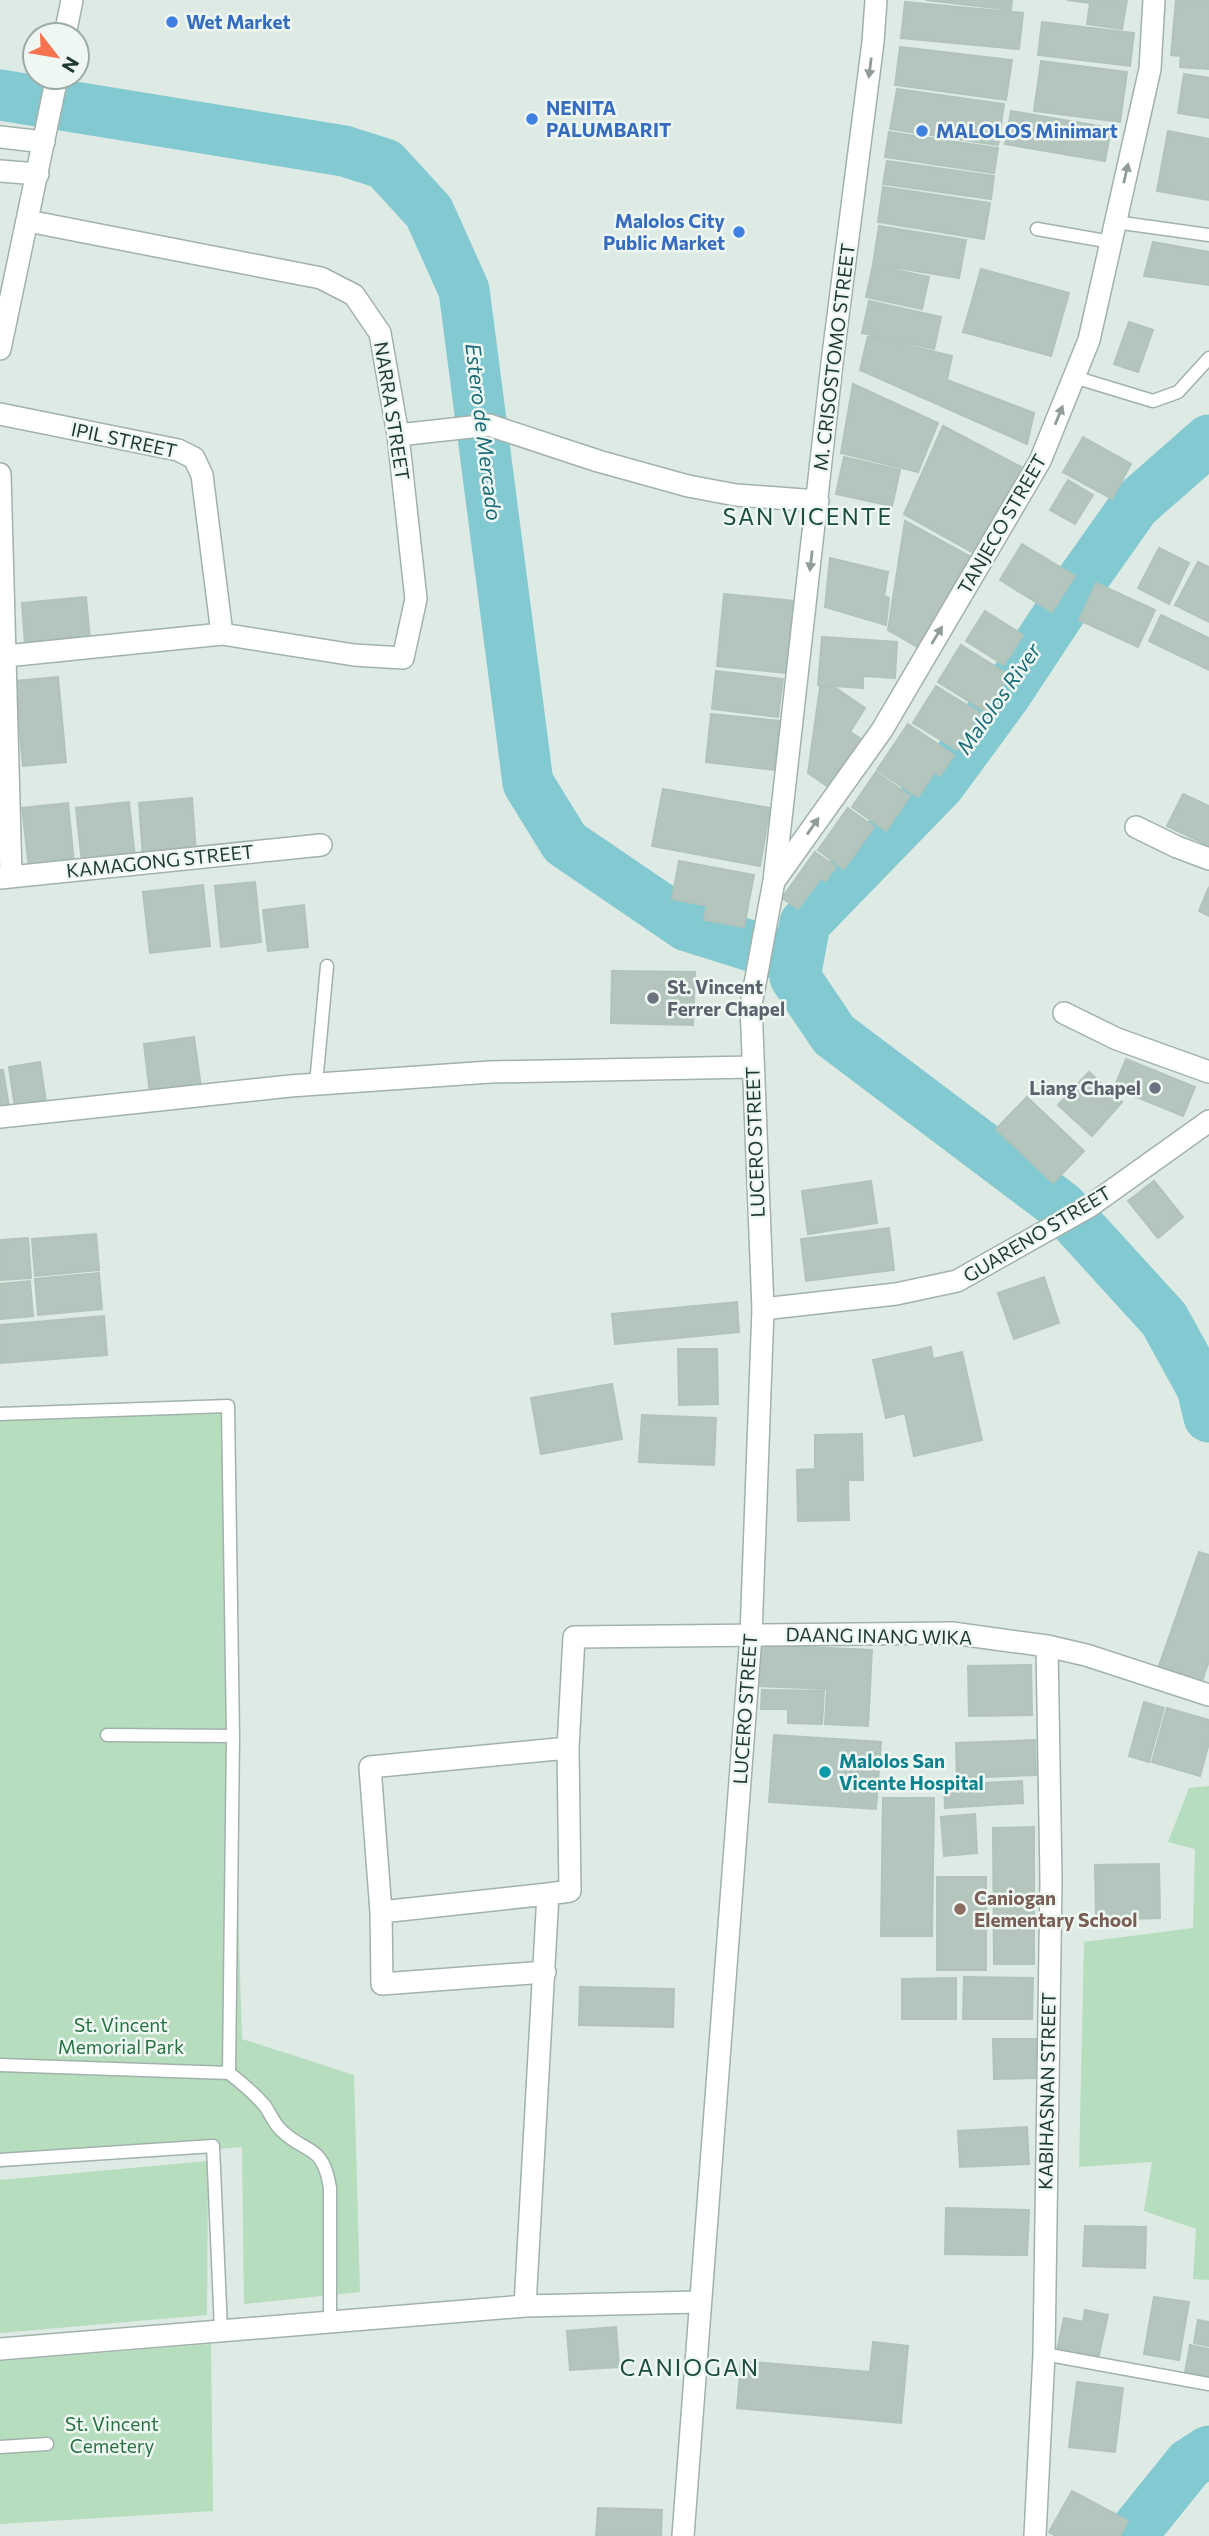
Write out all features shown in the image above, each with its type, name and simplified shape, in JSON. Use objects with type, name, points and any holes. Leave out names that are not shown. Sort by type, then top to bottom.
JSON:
[{"type":"street","points":[[68,21],[72,0]]},
{"type":"street","name":"M. CRISOSTOMO STREET","points":[[774,881],[832,363],[872,55],[876,0]]},
{"type":"street","name":"TANJECO STREET","points":[[774,881],[881,730],[1041,461],[1089,340],[1150,69],[1154,0]]},
{"type":"street","points":[[0,349],[54,91]]},
{"type":"street","points":[[0,137],[44,142]]},
{"type":"street","points":[[0,171],[38,174]]},
{"type":"street","name":"NARRA STREET","points":[[28,221],[321,278],[354,295],[380,333],[398,435],[416,599],[403,658],[354,655],[222,634]]},
{"type":"street","name":"IPIL STREET","points":[[0,414],[178,450],[194,458],[202,475],[222,634]]},
{"type":"street","points":[[398,435],[489,425],[598,461],[688,486],[736,495],[818,501]]},
{"type":"street","points":[[0,474],[6,656],[6,877]]},
{"type":"street","points":[[6,656],[222,634]]},
{"type":"street","points":[[1136,827],[1209,859]]},
{"type":"street","name":"KAMAGONG STREET","points":[[6,877],[320,845]]},
{"type":"street","name":"LUCERO STREET","points":[[682,2536],[751,1635],[762,1309],[751,1005],[774,881]]},
{"type":"street","points":[[1064,1013],[1117,1039],[1209,1072]]},
{"type":"street","points":[[0,1117],[316,1084],[490,1072],[752,1067]]},
{"type":"street","name":"GUARENO STREET","points":[[762,1309],[896,1294],[957,1281],[1090,1206],[1209,1121]]},
{"type":"street","name":"DAANG INANG WIKA","points":[[568,1748],[574,1637],[952,1633],[1048,1646],[1086,1655],[1209,1695]]},
{"type":"street","name":"KABIHASNAN STREET","points":[[1035,2536],[1044,2354],[1051,1880],[1048,1646]]},
{"type":"street","points":[[381,1912],[570,1891],[568,1748],[370,1767],[381,1912],[383,1984],[545,1972]]},
{"type":"street","points":[[525,2306],[548,1894]]},
{"type":"street","points":[[0,2349],[525,2306],[699,2302]]},
{"type":"lane","points":[[1037,229],[1209,235]]},
{"type":"lane","points":[[1074,377],[1153,401],[1178,393],[1209,358]]},
{"type":"lane","points":[[316,1084],[327,967]]},
{"type":"lane","points":[[0,1414],[228,1406],[233,1736],[229,2073]]},
{"type":"lane","points":[[107,1735],[233,1736]]},
{"type":"lane","points":[[0,2065],[229,2073],[249,2089],[267,2109],[279,2129],[319,2155],[327,2170],[330,2188],[330,2322]]},
{"type":"lane","points":[[0,2160],[214,2146],[221,2330]]},
{"type":"lane","points":[[1044,2354],[1209,2384]]},
{"type":"lane","points":[[0,2446],[47,2444]]},
{"type":"green space","name":"St. Vincent Memorial Park","points":[[223,1414],[242,2039],[354,2075],[360,2292],[244,2304],[242,2147],[0,2168],[0,1418]]},
{"type":"green space","points":[[1209,1786],[1209,2280],[1193,2279],[1196,2229],[1144,2211],[1152,2162],[1079,2167],[1084,1942],[1193,1928],[1195,1849],[1168,1842],[1189,1788]]},
{"type":"green space","points":[[208,2161],[207,2315],[0,2333],[0,2180]]},
{"type":"green space","name":"St. Vincent Cemetery","points":[[211,2344],[213,2511],[0,2524],[0,2361]]},
{"type":"building","points":[[926,0],[1012,0],[1011,10]]},
{"type":"building","points":[[1067,0],[1127,0],[1122,29],[1087,24],[1090,3]]},
{"type":"building","points":[[1176,0],[1209,0],[1209,69],[1180,67],[1181,56],[1171,55]]},
{"type":"building","points":[[905,2],[1023,13],[1019,49],[901,38]]},
{"type":"building","points":[[1042,22],[1134,33],[1130,66],[1038,55]]},
{"type":"building","points":[[900,47],[1012,60],[1006,100],[895,85]]},
{"type":"building","points":[[1041,61],[1127,72],[1120,122],[1034,111]]},
{"type":"building","points":[[1184,74],[1209,78],[1209,118],[1178,113]]},
{"type":"building","points":[[897,89],[1004,104],[998,145],[890,129]]},
{"type":"building","points":[[1011,111],[1111,128],[1105,161],[1005,144]]},
{"type":"building","points":[[1168,131],[1209,139],[1209,200],[1157,191]]},
{"type":"building","points":[[889,132],[998,148],[994,173],[885,157]]},
{"type":"building","points":[[887,161],[994,176],[991,199],[883,184]]},
{"type":"building","points":[[883,187],[990,203],[984,239],[878,222]]},
{"type":"building","points":[[879,226],[966,240],[959,278],[873,264]]},
{"type":"building","points":[[1153,242],[1209,252],[1209,285],[1144,276]]},
{"type":"building","points":[[873,265],[929,277],[922,309],[866,297]]},
{"type":"building","points":[[981,269],[1069,293],[1051,356],[963,332]]},
{"type":"building","points":[[869,301],[941,317],[934,349],[862,333]]},
{"type":"building","points":[[1129,322],[1153,330],[1138,372],[1114,364]]},
{"type":"building","points":[[868,336],[952,356],[947,380],[1034,413],[1027,444],[860,370]]},
{"type":"building","points":[[853,384],[938,423],[918,472],[841,453]]},
{"type":"building","points":[[943,426],[1025,469],[977,555],[904,514]]},
{"type":"building","points":[[1083,437],[1131,464],[1112,499],[1063,472]]},
{"type":"building","points":[[844,457],[900,470],[892,506],[836,494]]},
{"type":"building","points":[[1068,480],[1093,495],[1075,524],[1050,510]]},
{"type":"building","points":[[905,521],[975,559],[919,648],[888,630]]},
{"type":"building","points":[[1022,544],[1075,576],[1052,612],[1000,580]]},
{"type":"building","points":[[1159,548],[1189,563],[1169,604],[1138,588]]},
{"type":"building","points":[[830,558],[888,572],[884,596],[889,598],[886,625],[825,607]]},
{"type":"building","points":[[1198,562],[1209,567],[1209,622],[1175,605]]},
{"type":"building","points":[[1096,583],[1155,610],[1138,647],[1079,620]]},
{"type":"building","points":[[724,594],[794,601],[786,673],[717,666]]},
{"type":"building","points":[[86,597],[90,639],[25,645],[22,603]]},
{"type":"building","points":[[985,611],[1023,635],[1004,665],[966,641]]},
{"type":"building","points":[[1161,615],[1209,638],[1209,670],[1149,641]]},
{"type":"building","points":[[822,637],[897,642],[895,678],[863,676],[863,688],[818,685]]},
{"type":"building","points":[[961,645],[1009,675],[986,712],[938,682]]},
{"type":"building","points":[[716,671],[783,679],[778,717],[712,709]]},
{"type":"building","points":[[58,677],[66,762],[23,766],[15,681]]},
{"type":"building","points":[[833,686],[865,708],[850,732],[863,740],[830,788],[808,773],[820,687]]},
{"type":"building","points":[[936,686],[980,713],[957,750],[913,723]]},
{"type":"building","points":[[711,714],[780,721],[774,770],[706,762]]},
{"type":"building","points":[[908,724],[954,755],[940,776],[935,772],[918,797],[877,770]]},
{"type":"building","points":[[876,772],[910,796],[886,831],[852,807]]},
{"type":"building","points":[[663,789],[770,808],[760,866],[652,846]]},
{"type":"building","points":[[1183,794],[1209,806],[1209,846],[1167,826]]},
{"type":"building","points":[[192,798],[196,854],[143,859],[139,803]]},
{"type":"building","points":[[129,802],[135,858],[82,863],[76,808]]},
{"type":"building","points":[[68,803],[74,863],[29,868],[22,808]]},
{"type":"building","points":[[848,808],[874,827],[844,869],[818,850]]},
{"type":"building","points":[[815,852],[836,867],[825,881],[821,878],[798,909],[782,898]]},
{"type":"building","points":[[679,861],[754,875],[744,927],[704,920],[707,906],[672,899]]},
{"type":"building","points":[[255,882],[261,942],[221,947],[215,886]]},
{"type":"building","points":[[203,885],[210,946],[150,953],[143,892]]},
{"type":"building","points":[[1209,887],[1209,916],[1199,911]]},
{"type":"building","points":[[304,905],[308,947],[268,951],[263,910]]},
{"type":"building","name":"St. Vincent Ferrer Chapel","points":[[612,971],[695,972],[693,1025],[611,1023]]},
{"type":"building","points":[[194,1037],[201,1087],[150,1094],[144,1044]]},
{"type":"building","name":"Liang Chapel","points":[[1126,1059],[1195,1087],[1183,1116],[1114,1088]]},
{"type":"building","points":[[40,1062],[47,1109],[16,1114],[9,1067]]},
{"type":"building","points":[[0,1070],[3,1070],[10,1113],[0,1115]]},
{"type":"building","points":[[1089,1072],[1122,1102],[1092,1136],[1058,1105]]},
{"type":"building","points":[[1027,1097],[1084,1151],[1053,1183],[996,1129]]},
{"type":"building","points":[[871,1181],[877,1223],[808,1234],[802,1191]]},
{"type":"building","points":[[1154,1181],[1183,1217],[1158,1238],[1128,1201]]},
{"type":"building","points":[[889,1228],[894,1270],[806,1281],[801,1239]]},
{"type":"building","points":[[96,1234],[99,1270],[35,1276],[32,1239]]},
{"type":"building","points":[[28,1238],[31,1278],[0,1280],[0,1240]]},
{"type":"building","points":[[99,1273],[102,1309],[38,1315],[35,1279]]},
{"type":"building","points":[[1044,1277],[1059,1323],[1014,1339],[998,1293]]},
{"type":"building","points":[[30,1281],[33,1316],[0,1319],[0,1284]]},
{"type":"building","points":[[737,1302],[739,1332],[615,1344],[612,1314]]},
{"type":"building","points":[[104,1316],[107,1355],[0,1363],[0,1325]]},
{"type":"building","points":[[931,1347],[933,1359],[962,1352],[982,1440],[914,1456],[905,1413],[886,1418],[873,1360]]},
{"type":"building","points":[[678,1349],[717,1349],[718,1404],[679,1405]]},
{"type":"building","points":[[612,1384],[622,1439],[541,1454],[531,1398]]},
{"type":"building","points":[[642,1415],[716,1418],[714,1465],[639,1462]]},
{"type":"building","points":[[862,1434],[863,1480],[848,1480],[849,1520],[798,1521],[797,1470],[815,1469],[815,1435]]},
{"type":"building","points":[[1199,1552],[1209,1555],[1209,1661],[1202,1681],[1159,1666]]},
{"type":"building","points":[[761,1645],[872,1650],[868,1726],[825,1724],[827,1689],[758,1686]]},
{"type":"building","points":[[1031,1665],[1032,1715],[969,1716],[968,1666]]},
{"type":"building","points":[[762,1690],[824,1691],[822,1724],[788,1723],[788,1709],[761,1709]]},
{"type":"building","points":[[1144,1702],[1164,1708],[1149,1762],[1129,1756]]},
{"type":"building","points":[[1167,1708],[1209,1720],[1209,1743],[1200,1776],[1152,1762]]},
{"type":"building","name":"Malolos San Vicente Hospital","points":[[774,1735],[881,1742],[876,1809],[769,1802]]},
{"type":"building","points":[[1035,1740],[1036,1775],[957,1778],[956,1743]]},
{"type":"building","points":[[1022,1781],[1023,1803],[945,1808],[944,1785]]},
{"type":"building","points":[[883,1798],[934,1798],[932,1936],[881,1936]]},
{"type":"building","points":[[975,1814],[977,1853],[944,1856],[941,1817]]},
{"type":"building","points":[[1034,1827],[1034,1964],[994,1964],[993,1828]]},
{"type":"building","points":[[1159,1864],[1160,1918],[1096,1920],[1095,1865]]},
{"type":"building","points":[[937,1877],[986,1877],[986,1970],[937,1970]]},
{"type":"building","points":[[964,1977],[1033,1978],[1032,2019],[963,2019]]},
{"type":"building","points":[[956,1978],[956,2019],[902,2019],[902,1979]]},
{"type":"building","points":[[580,1987],[674,1989],[673,2027],[579,2025]]},
{"type":"building","points":[[993,2039],[1039,2039],[1039,2078],[994,2079]]},
{"type":"building","points":[[1027,2127],[1029,2164],[960,2167],[958,2131]]},
{"type":"building","points":[[946,2208],[1029,2210],[1027,2255],[945,2254]]},
{"type":"building","points":[[1085,2226],[1146,2227],[1145,2268],[1083,2266]]},
{"type":"building","points":[[1154,2297],[1189,2302],[1179,2360],[1144,2354]]},
{"type":"building","points":[[1085,2310],[1108,2315],[1098,2359],[1057,2350],[1064,2318],[1083,2322]]},
{"type":"building","points":[[1198,2320],[1209,2322],[1209,2346],[1194,2343]]},
{"type":"building","points":[[616,2327],[619,2367],[570,2370],[567,2331]]},
{"type":"building","points":[[873,2342],[908,2346],[901,2423],[737,2408],[741,2361],[870,2372]]},
{"type":"building","points":[[1190,2345],[1209,2349],[1209,2377],[1185,2373]]},
{"type":"building","points":[[1077,2382],[1123,2388],[1115,2452],[1069,2447]]},
{"type":"building","points":[[1072,2491],[1128,2521],[1120,2536],[1056,2536],[1049,2532]]},
{"type":"building","points":[[598,2508],[662,2510],[661,2536],[596,2536]]},
{"type":"waterway","name":"Estero de Mercado","points":[[0,95],[344,151],[385,164],[429,212],[464,290],[528,783],[565,843],[687,926],[796,960]]},
{"type":"waterway","name":"Malolos River","points":[[1209,440],[1135,505],[1006,694],[940,784],[805,923],[795,977],[834,1035],[1061,1206],[1164,1319],[1202,1388],[1209,1417]]},
{"type":"waterway","points":[[1131,2536],[1189,2464],[1209,2451]]},
{"type":"place","name":"Wet Market","points":[[172,22]]},
{"type":"place","name":"NENITA PALUMBARIT","points":[[532,119]]},
{"type":"place","name":"MALOLOS Minimart","points":[[922,131]]},
{"type":"place","name":"Malolos City Public Market","points":[[739,232]]},
{"type":"place","name":"St. Vincent Ferrer Chapel","points":[[653,998]]},
{"type":"place","name":"Liang Chapel","points":[[1155,1088]]},
{"type":"place","name":"Malolos San Vicente Hospital","points":[[825,1772]]},
{"type":"place","name":"Caniogan Elementary School","points":[[960,1909]]},
{"type":"district","name":"SAN VICENTE","points":[[808,517]]},
{"type":"district","name":"CANIOGAN","points":[[690,2368]]}]
